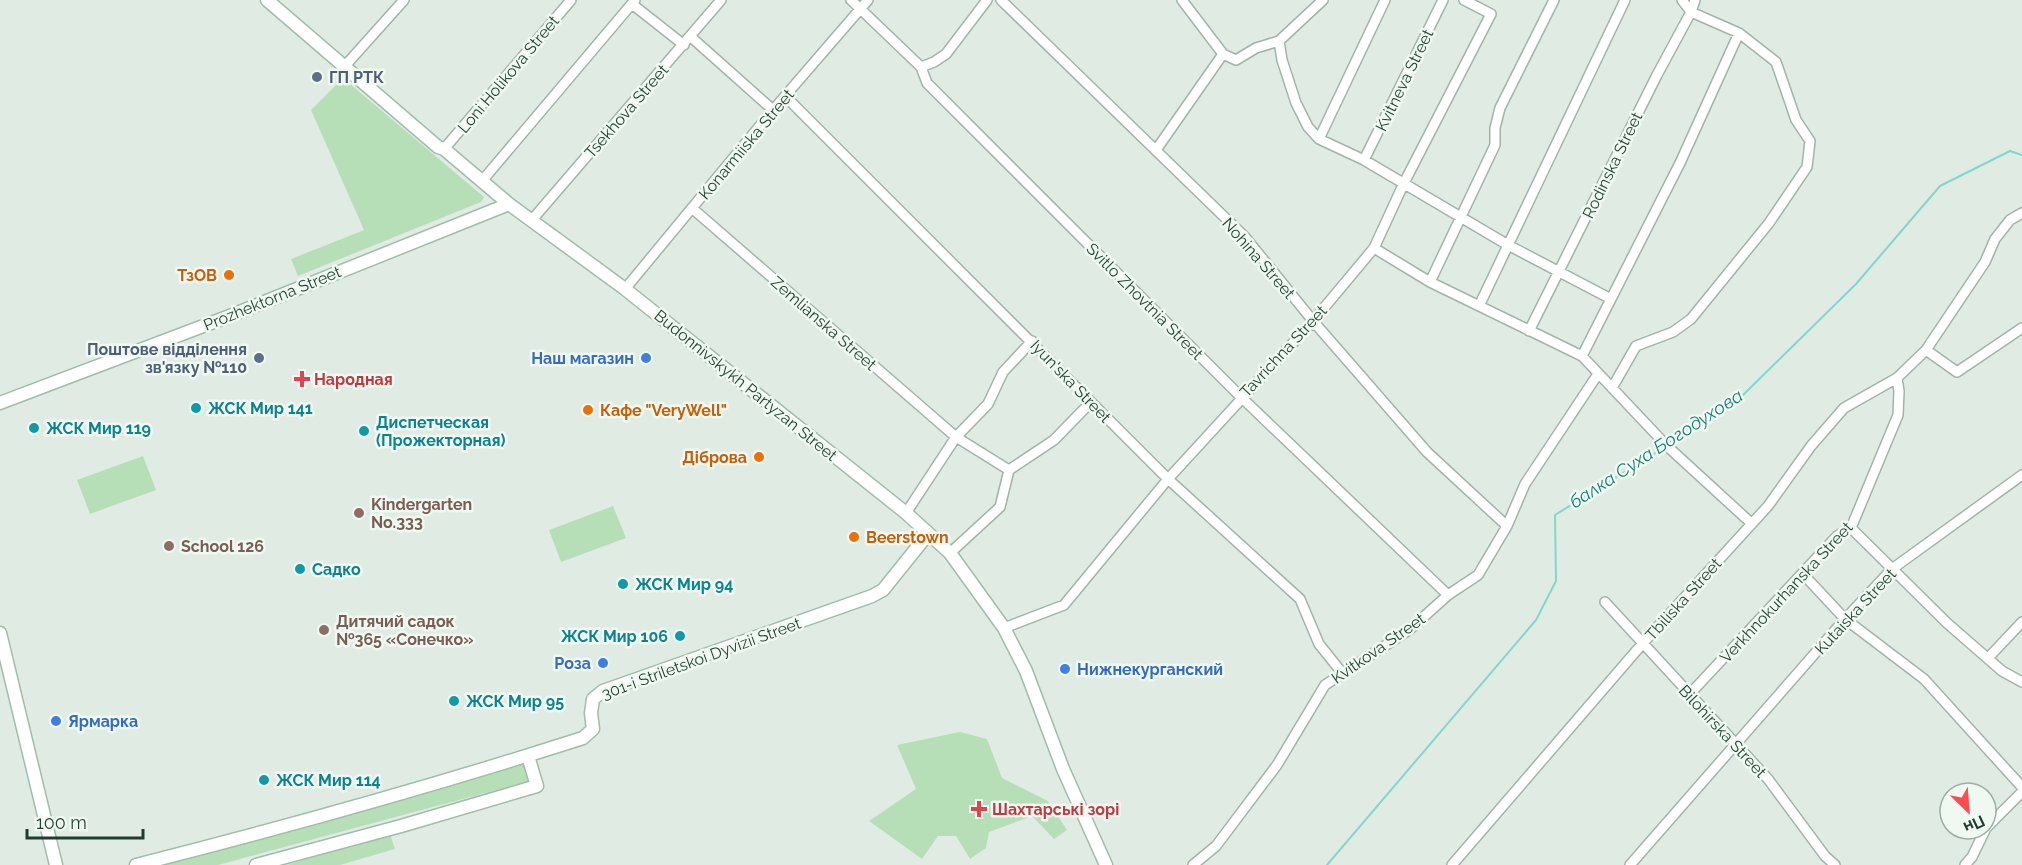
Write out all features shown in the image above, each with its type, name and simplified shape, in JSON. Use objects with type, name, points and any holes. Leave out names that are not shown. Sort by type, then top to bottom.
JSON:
[{"type":"street","name":"Budonnivskykh Partyzan Street","points":[[267,0],[438,147],[444,148],[531,221],[625,288],[906,513],[950,553],[1004,628],[1026,671],[1063,770],[1106,865]]},
{"type":"street","points":[[344,67],[404,0]]},
{"type":"street","name":"Loni Holikova Street","points":[[444,148],[571,0]]},
{"type":"street","name":"Tsekhova Street","points":[[531,221],[721,0]]},
{"type":"street","name":"Svitlo Zhovtnia Street","points":[[851,0],[921,67],[927,82],[1241,397],[1448,596]]},
{"type":"street","name":"Konarmiiska Street","points":[[625,288],[868,0]]},
{"type":"street","points":[[921,67],[946,54],[987,0]]},
{"type":"street","name":"Nohina Street","points":[[1001,0],[1245,237],[1313,321],[1426,452],[1507,526]]},
{"type":"street","points":[[1182,0],[1223,54],[1236,60],[1256,48],[1279,41],[1323,0]]},
{"type":"street","points":[[1319,139],[1385,0]]},
{"type":"street","name":"Kvitneva Street","points":[[1364,160],[1443,0]]},
{"type":"street","name":"Tavrichna Street","points":[[1004,628],[1064,605],[1168,479],[1313,321],[1374,248],[1404,183],[1491,14],[1464,0]]},
{"type":"street","points":[[1430,282],[1496,145],[1495,128],[1500,108],[1554,0]]},
{"type":"street","points":[[1479,306],[1625,0]]},
{"type":"street","points":[[1612,388],[1636,346],[1686,325],[1769,223],[1807,167],[1810,141],[1796,120],[1776,62],[1739,33],[1691,12],[1682,0]]},
{"type":"street","name":"Rodinska Street","points":[[1529,331],[1691,12],[1695,0]]},
{"type":"street","points":[[482,181],[634,2],[684,45]]},
{"type":"street","points":[[1582,356],[1680,163],[1739,33]]},
{"type":"street","points":[[691,37],[773,110]]},
{"type":"street","points":[[1279,41],[1282,60],[1296,103],[1308,127],[1319,139],[1364,160],[1508,245],[1611,300]]},
{"type":"street","points":[[1156,150],[1223,54]]},
{"type":"street","name":"Iyun'ska Street","points":[[785,96],[1032,341],[1090,403],[1168,479],[1300,599],[1319,644],[1343,674]]},
{"type":"street","name":"Prozhektorna Street","points":[[0,403],[509,204]]},
{"type":"street","name":"Zemlianska Street","points":[[693,209],[956,437],[1009,470]]},
{"type":"street","name":"Tbiliska Street","points":[[1452,865],[1644,643],[1768,506],[1811,446],[1844,408],[1897,378],[1926,350],[1985,262],[1995,239],[2010,220],[2022,213]]},
{"type":"street","points":[[1374,248],[1430,282],[1582,356],[1667,446],[1751,523]]},
{"type":"street","points":[[1926,350],[1957,372],[2022,328]]},
{"type":"street","points":[[906,513],[956,437],[988,404],[1003,372],[1032,341]]},
{"type":"street","name":"Kvitkova Street","points":[[1193,865],[1216,846],[1277,765],[1325,685],[1409,630],[1448,596],[1478,574],[1507,526],[1525,484],[1598,374]]},
{"type":"street","name":"Verkhnokurhanska Street","points":[[1689,695],[1838,536],[1851,528],[1898,415],[1897,378]]},
{"type":"street","points":[[950,553],[1000,507],[1009,470],[1054,440],[1090,403]]},
{"type":"street","name":"Kutaiska Street","points":[[1735,746],[1845,619],[1892,569],[2022,475]]},
{"type":"street","points":[[1851,528],[1947,623],[2002,671],[2022,682]]},
{"type":"street","name":"301-i Striletskoi Dyvizii Street","points":[[136,865],[528,756],[583,738],[593,729],[591,713],[593,699],[603,691],[878,593],[883,590],[928,534]]},
{"type":"street","points":[[1803,574],[1845,619],[1924,679],[2022,787]]},
{"type":"street","name":"Bilohirska Street","points":[[1605,602],[1767,779],[1834,865]]},
{"type":"street","points":[[1988,658],[2022,622]]},
{"type":"street","points":[[0,633],[56,865]]},
{"type":"street","points":[[1630,865],[1735,746]]},
{"type":"street","points":[[256,865],[537,786],[528,756]]},
{"type":"street","points":[[1965,865],[1986,828],[2022,792]]},
{"type":"green space","points":[[343,78],[484,197],[481,202],[298,276],[291,259],[364,230],[311,110]]},
{"type":"green space","points":[[143,456],[156,490],[90,514],[77,480]]},
{"type":"green space","points":[[613,506],[626,538],[561,562],[549,530]]},
{"type":"green space","points":[[960,732],[987,739],[1002,778],[1048,801],[1067,830],[1054,839],[1032,816],[989,832],[986,848],[970,859],[956,836],[938,836],[922,859],[869,821],[916,789],[897,745]]},
{"type":"green space","points":[[524,763],[529,781],[218,865],[148,865]]},
{"type":"green space","points":[[390,834],[395,849],[340,865],[287,865]]},
{"type":"waterway","name":"балка Суха Богодухова","points":[[1670,444],[1740,398],[1856,284],[1940,186],[2010,151],[2022,155]]},
{"type":"waterway","name":"балка Суха Богодухова","points":[[1327,865],[1536,620],[1556,581],[1555,515],[1665,447]]},
{"type":"place","name":"ГП РТК","points":[[317,77]]},
{"type":"place","name":"ТзОВ","points":[[229,275]]},
{"type":"place","name":"Поштове відділення зв'язку №110","points":[[259,358]]},
{"type":"place","name":"Наш магазин","points":[[646,358]]},
{"type":"place","name":"Народная","points":[[302,379]]},
{"type":"place","name":"ЖСК Мир 141","points":[[196,408]]},
{"type":"place","name":"Кафе \"VeryWell\"","points":[[588,410]]},
{"type":"place","name":"ЖСК Мир 119","points":[[34,428]]},
{"type":"place","name":"Диспетческая (Прожекторная)","points":[[364,431]]},
{"type":"place","name":"Діброва","points":[[759,457]]},
{"type":"place","name":"Kindergarten No.333","points":[[359,513]]},
{"type":"place","name":"Beerstown","points":[[854,537]]},
{"type":"place","name":"School 126","points":[[169,546]]},
{"type":"place","name":"Садко","points":[[300,569]]},
{"type":"place","name":"ЖСК Мир 94","points":[[623,584]]},
{"type":"place","name":"Дитячий садок №365 «Сонечко»","points":[[324,630]]},
{"type":"place","name":"ЖСК Мир 106","points":[[680,636]]},
{"type":"place","name":"Роза","points":[[603,663]]},
{"type":"place","name":"Нижнекурганский","points":[[1065,669]]},
{"type":"place","name":"ЖСК Мир 95","points":[[454,701]]},
{"type":"place","name":"Ярмарка","points":[[56,721]]},
{"type":"place","name":"ЖСК Мир 114","points":[[264,780]]},
{"type":"place","name":"Шахтарські зорі","points":[[979,809]]}]
